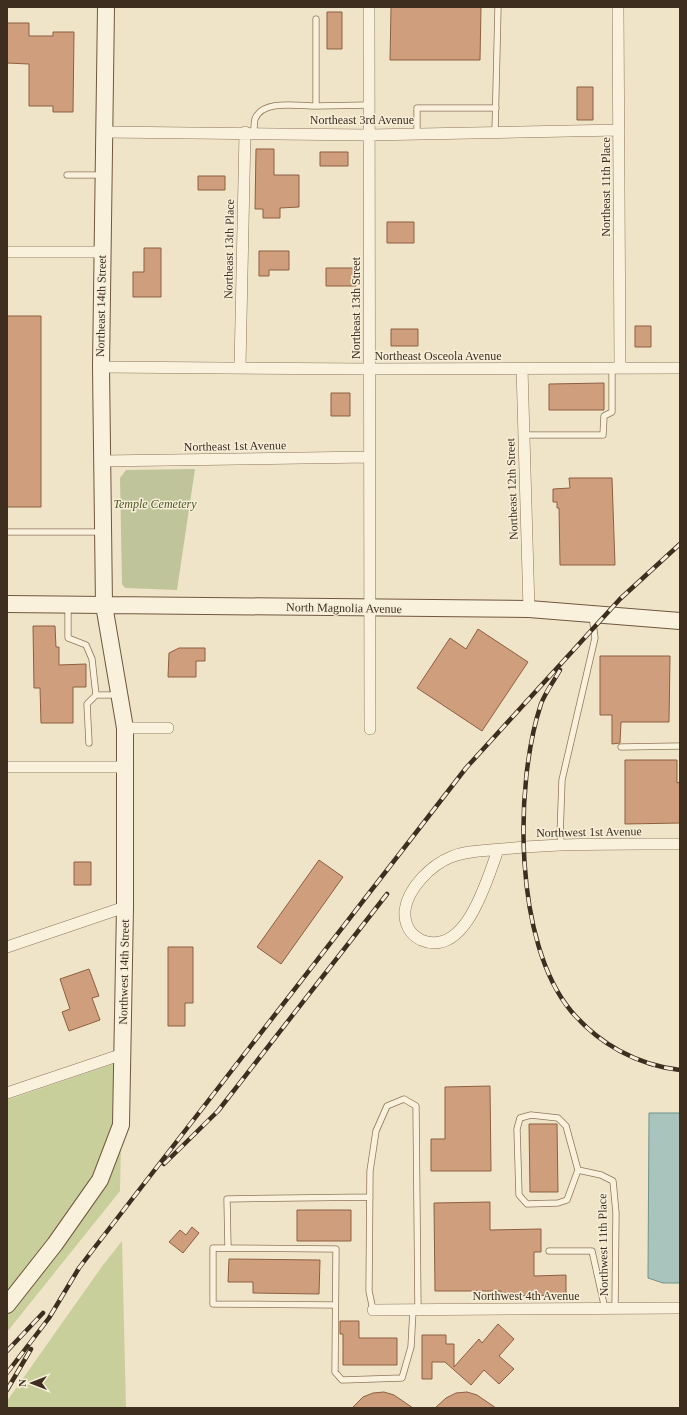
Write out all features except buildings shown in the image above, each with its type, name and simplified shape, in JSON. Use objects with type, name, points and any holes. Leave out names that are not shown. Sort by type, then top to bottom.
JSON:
[{"type":"street","name":"Northeast 14th Street","points":[[104,606],[101,367],[106,7]]},
{"type":"street","name":"Northeast 13th Street","points":[[369,7],[370,729]]},
{"type":"street","name":"Northeast 11th Place","points":[[616,368],[619,130],[618,7]]},
{"type":"street","name":"Northeast 3rd Avenue","points":[[105,132],[418,134],[619,130]]},
{"type":"street","name":"Northeast 13th Place","points":[[240,367],[249,132]]},
{"type":"street","points":[[7,252],[102,252]]},
{"type":"street","name":"Northeast Osceola Avenue","points":[[101,367],[370,369],[680,368]]},
{"type":"street","name":"Northeast 12th Street","points":[[522,368],[528,609]]},
{"type":"street","name":"Northeast 1st Avenue","points":[[102,461],[369,457]]},
{"type":"street","name":"North Magnolia Avenue","points":[[7,604],[528,609],[680,621]]},
{"type":"street","name":"Northwest 14th Street","points":[[7,1305],[55,1244],[100,1180],[121,1124],[125,907],[125,728],[104,606]]},
{"type":"street","points":[[125,728],[168,728]]},
{"type":"street","points":[[7,767],[125,767]]},
{"type":"street","name":"Northwest 1st Avenue","points":[[498,850],[477,903],[458,933],[448,940],[436,943],[423,940],[412,934],[405,921],[406,907],[411,894],[430,871],[452,856],[464,853],[498,850],[562,846],[680,844]]},
{"type":"street","points":[[7,947],[125,907]]},
{"type":"street","points":[[7,1093],[123,1054]]},
{"type":"street","name":"Northwest 4th Avenue","points":[[373,1310],[680,1308]]},
{"type":"lane","points":[[495,132],[498,7]]},
{"type":"lane","points":[[316,19],[316,106]]},
{"type":"lane","points":[[249,132],[255,119],[262,110],[273,106],[369,105]]},
{"type":"lane","points":[[418,134],[417,108],[496,108]]},
{"type":"lane","points":[[67,175],[104,175]]},
{"type":"lane","points":[[524,435],[603,435],[604,416],[612,412],[616,368]]},
{"type":"lane","points":[[7,532],[103,532]]},
{"type":"lane","points":[[68,605],[68,638],[86,645],[92,659],[96,695]]},
{"type":"lane","points":[[562,846],[560,836],[562,780],[595,638],[592,615]]},
{"type":"lane","points":[[89,743],[88,704],[96,695],[119,694]]},
{"type":"lane","points":[[621,747],[680,746]]},
{"type":"lane","points":[[334,1305],[213,1304],[213,1248],[336,1249],[334,1305],[335,1372],[342,1380],[402,1378],[411,1347],[416,1310],[416,1106],[404,1099],[387,1106],[376,1131],[370,1171],[369,1291],[373,1310]]},
{"type":"lane","points":[[531,1115],[558,1118],[566,1126],[578,1170],[567,1200],[558,1203],[527,1204],[519,1195],[517,1129],[520,1118],[531,1115]]},
{"type":"lane","name":"Northwest 11th Place","points":[[578,1170],[601,1175],[613,1181],[616,1213],[610,1309]]},
{"type":"lane","points":[[228,1248],[227,1199],[370,1197]]},
{"type":"lane","points":[[549,1251],[592,1251],[610,1309]]},
{"type":"green space","name":"Temple Cemetery","points":[[195,469],[177,590],[125,588],[122,584],[120,478],[126,470]]},
{"type":"green space","points":[[116,1063],[114,1123],[94,1178],[49,1241],[7,1294],[7,1100]]},
{"type":"green space","points":[[121,1144],[120,1191],[7,1332],[7,1316],[61,1248]]},
{"type":"green space","points":[[122,1241],[126,1408],[7,1408],[7,1401],[103,1265]]},
{"type":"water","points":[[649,1113],[680,1113],[680,1283],[663,1283],[648,1278]]},
{"type":"railway","points":[[7,1373],[49,1318],[79,1268],[466,768],[620,599],[680,544]]},
{"type":"railway","points":[[560,670],[541,704],[532,738],[526,777],[524,862],[529,905],[538,946],[552,982],[571,1011],[582,1023],[606,1043],[634,1058],[680,1070]]},
{"type":"railway","points":[[164,1164],[218,1111],[387,894]]},
{"type":"railway","points":[[7,1351],[43,1313]]},
{"type":"railway","points":[[7,1390],[31,1349]]}]
